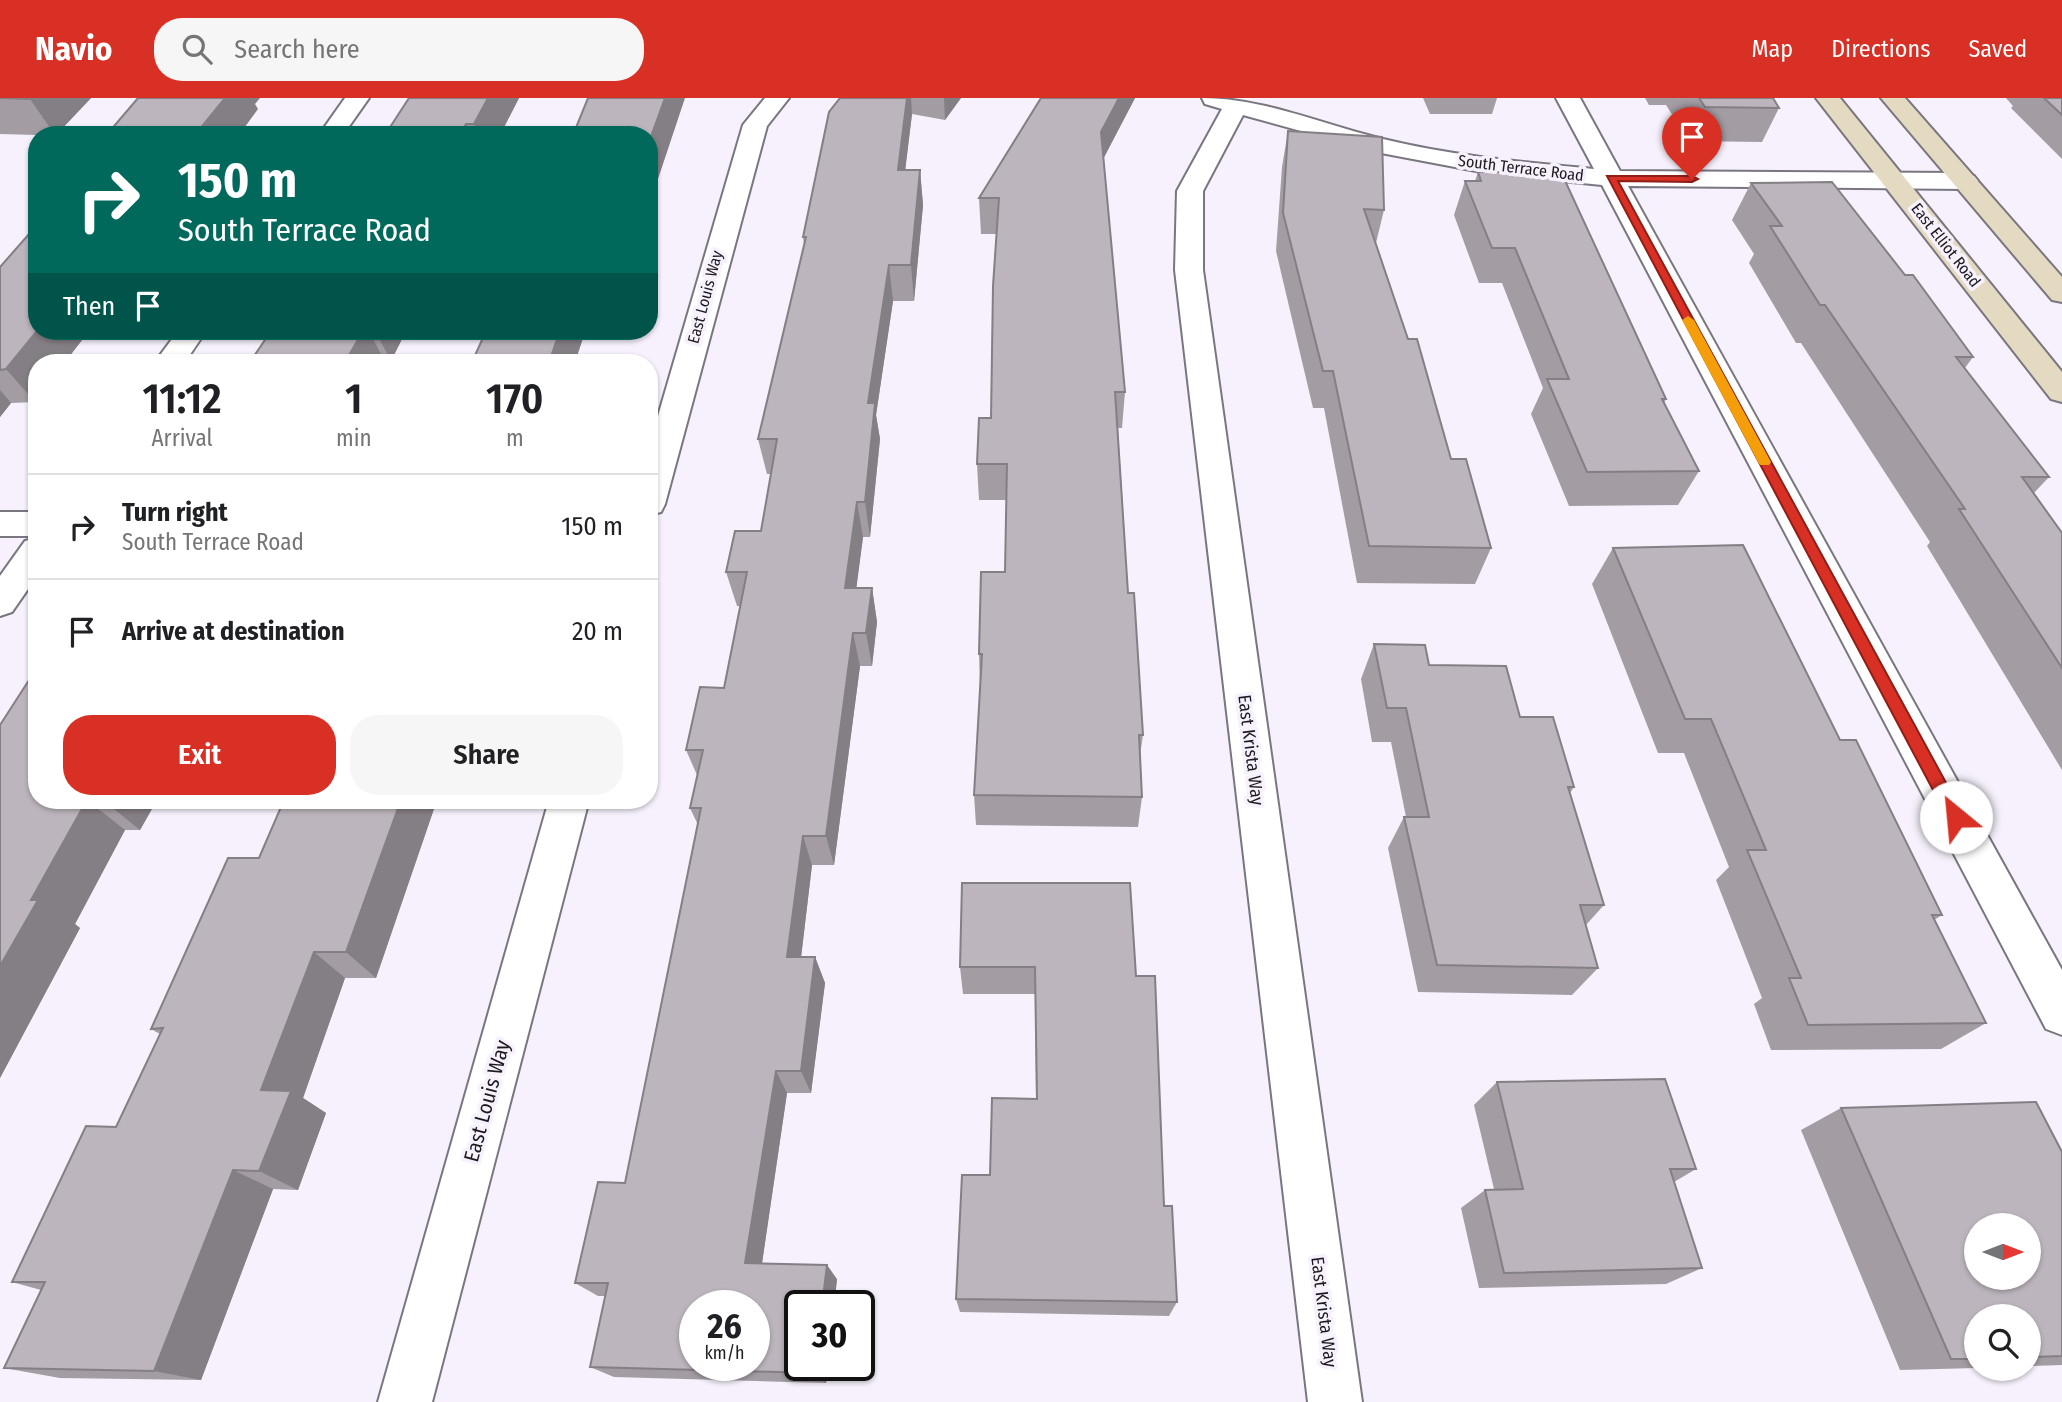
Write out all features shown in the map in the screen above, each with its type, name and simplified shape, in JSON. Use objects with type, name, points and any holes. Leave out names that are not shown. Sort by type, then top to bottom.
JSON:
[{"type":"main road","name":"East Elliot Road","points":[[1828,98],[2062,392]]},
{"type":"main road","points":[[1893,98],[2062,294]]},
{"type":"street","points":[[337,126],[357,98]]},
{"type":"street","name":"East Louis Way","points":[[658,472],[755,125],[777,98]]},
{"type":"street","points":[[1568,98],[2062,1014]]},
{"type":"street","name":"South Terrace Road","points":[[1223,103],[1381,146],[1492,167],[1611,178],[1965,181]]},
{"type":"street","name":"East Krista Way","points":[[1223,103],[1190,191],[1189,270],[1335,1402]]},
{"type":"street","points":[[0,524],[28,524]]},
{"type":"street","points":[[0,603],[28,563]]},
{"type":"street","name":"East Louis Way","points":[[405,1402],[567,809]]},
{"type":"building","points":[[138,98],[225,98],[202,126],[114,126]]},
{"type":"building","points":[[409,98],[488,98],[474,124],[391,126]]},
{"type":"building","points":[[588,98],[665,98],[655,126],[577,126]]},
{"type":"building","points":[[840,98],[907,98],[898,170],[920,170],[911,265],[889,265],[868,403],[875,403],[865,502],[857,502],[845,588],[872,588],[866,633],[853,633],[826,836],[803,836],[787,957],[815,957],[801,1071],[776,1071],[745,1263],[827,1265],[824,1290],[784,1290],[784,1372],[770,1372],[770,1290],[679,1290],[679,1369],[590,1367],[608,1283],[575,1283],[598,1182],[625,1183],[701,808],[690,808],[703,750],[686,750],[700,687],[724,688],[747,572],[726,572],[735,531],[761,531],[777,439],[758,439],[806,237],[803,237],[829,112]]},
{"type":"building","points":[[1041,98],[1119,98],[1101,132],[1125,392],[1115,392],[1128,593],[1134,593],[1143,735],[1139,735],[1142,797],[974,795],[982,654],[979,654],[981,572],[1005,572],[1007,464],[977,464],[979,418],[991,418],[993,286],[999,198],[979,198]]},
{"type":"building","points":[[1699,98],[1773,98],[1779,108],[1705,107]]},
{"type":"building","points":[[2044,98],[2062,98],[2062,115]]},
{"type":"building","points":[[1288,131],[1382,137],[1384,210],[1364,209],[1408,339],[1417,339],[1451,459],[1466,459],[1491,548],[1369,546],[1333,371],[1323,371],[1283,213]]},
{"type":"building","points":[[1478,172],[1561,172],[1666,399],[1662,399],[1699,471],[1587,472],[1547,379],[1569,379],[1515,248],[1492,248],[1465,181],[1481,181]]},
{"type":"building","points":[[1832,182],[1905,275],[1913,275],[1973,357],[1956,357],[2049,477],[2022,477],[2062,533],[2062,668],[1959,509],[1965,509],[1825,305],[1820,305],[1770,226],[1782,226],[1751,183]]},
{"type":"building","points":[[28,235],[30,340],[6,369],[0,370],[0,267]]},
{"type":"building","points":[[265,340],[358,340],[350,354],[255,354]]},
{"type":"building","points":[[482,340],[557,340],[552,354],[476,354]]},
{"type":"building","points":[[1743,545],[1840,740],[1856,740],[1942,915],[1932,915],[1986,1023],[1808,1025],[1789,978],[1801,978],[1747,850],[1766,850],[1711,719],[1685,719],[1613,548]]},
{"type":"building","points":[[1374,644],[1425,645],[1429,665],[1506,666],[1520,717],[1553,717],[1574,787],[1568,787],[1604,905],[1580,905],[1598,968],[1437,965],[1404,817],[1429,817],[1406,708],[1387,708]]},
{"type":"building","points":[[28,682],[28,809],[82,809],[31,900],[38,900],[0,966],[0,725]]},
{"type":"building","points":[[280,809],[398,809],[346,952],[314,952],[261,1090],[291,1091],[259,1171],[233,1170],[154,1371],[4,1368],[45,1282],[12,1282],[86,1126],[116,1127],[163,1028],[151,1029],[228,858],[259,858]]},
{"type":"building","points":[[962,883],[1130,883],[1136,976],[1155,976],[1164,1206],[1172,1206],[1177,1302],[956,1299],[962,1175],[990,1175],[992,1098],[1037,1099],[1035,967],[960,967]]},
{"type":"building","points":[[1665,1079],[1696,1169],[1670,1169],[1702,1268],[1504,1273],[1485,1190],[1523,1189],[1497,1082]]},
{"type":"building","points":[[2036,1102],[2062,1152],[2062,1356],[2041,1357],[2041,1304],[1964,1304],[1964,1359],[1951,1359],[1841,1108]]},
{"type":"slow traffic","points":[[1688,320],[1764,462]]},
{"type":"route","points":[[1692,179],[1611,178],[1956,817]]}]
